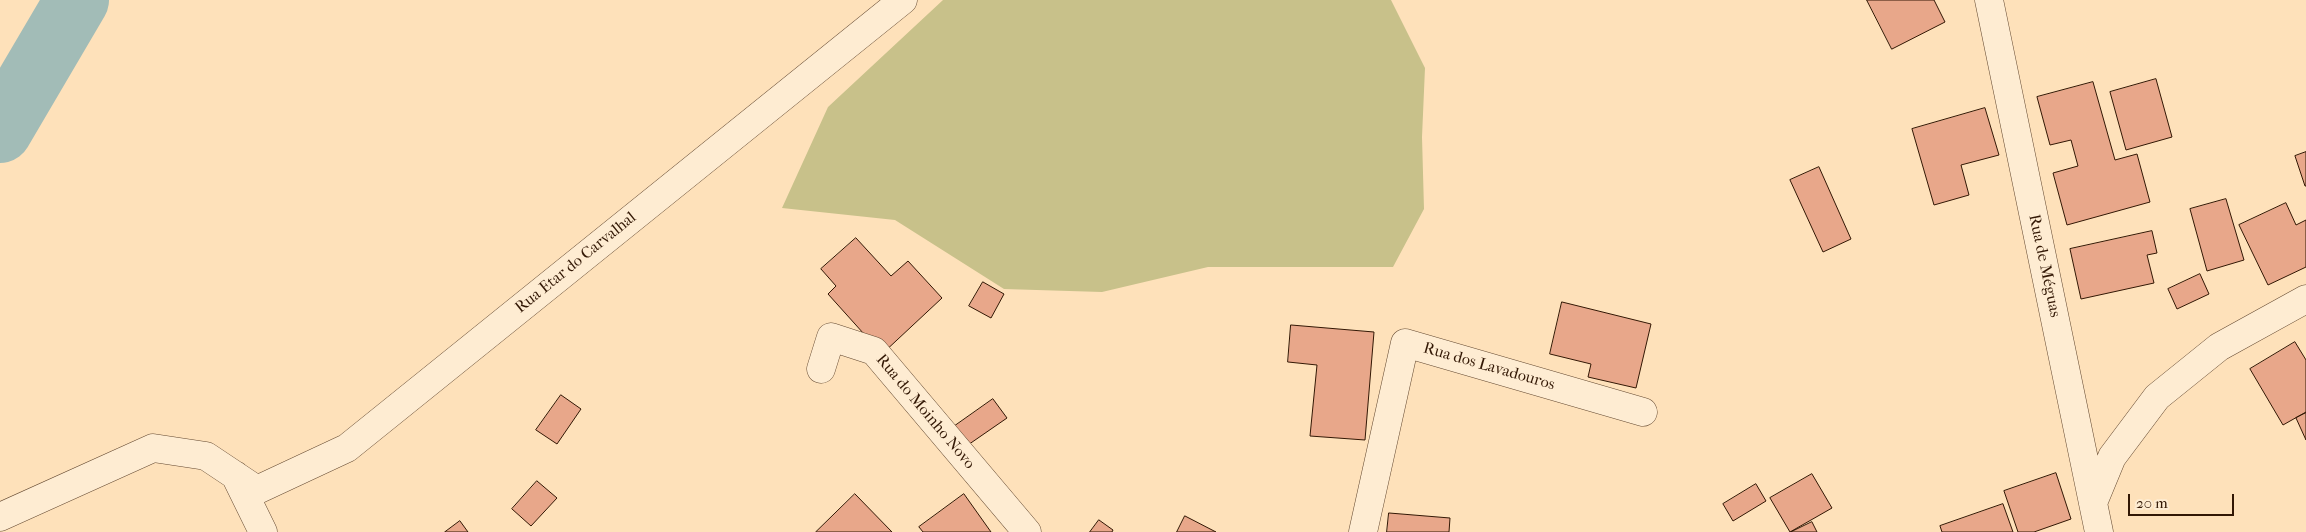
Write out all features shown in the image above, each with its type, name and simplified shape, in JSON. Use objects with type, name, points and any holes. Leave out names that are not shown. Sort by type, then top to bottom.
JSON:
[{"type":"street","name":"Rua Etar do Carvalhal","points":[[235,475],[258,490],[347,448],[903,0]]},
{"type":"street","name":"Rua de Méguas","points":[[1989,0],[2099,532]]},
{"type":"street","points":[[2093,503],[2112,457],[2157,397],[2219,347],[2306,300]]},
{"type":"street","name":"Rua do Moinho Novo","points":[[821,369],[831,337],[874,352],[1028,532]]},
{"type":"street","name":"Rua dos Lavadouros","points":[[1364,532],[1405,343],[1643,412]]},
{"type":"street","points":[[0,517],[153,448],[206,456],[235,475],[263,532]]},
{"type":"shaded area","points":[[943,0],[1391,0],[1425,68],[1422,137],[1424,209],[1393,267],[1208,267],[1102,292],[1004,289],[895,220],[782,208],[828,107]]},
{"type":"building","points":[[1867,0],[1934,0],[1945,22],[1892,49]]},
{"type":"building","points":[[2156,79],[2172,137],[2126,150],[2110,92]]},
{"type":"building","points":[[2093,82],[2115,160],[2137,154],[2150,202],[2067,225],[2053,173],[2078,166],[2071,140],[2050,145],[2037,97]]},
{"type":"building","points":[[1985,108],[1999,155],[1961,165],[1969,195],[1934,205],[1912,129]]},
{"type":"building","points":[[2306,152],[2306,186],[2305,186],[2295,156]]},
{"type":"building","points":[[1819,167],[1851,239],[1823,252],[1790,180]]},
{"type":"building","points":[[2226,199],[2244,260],[2207,271],[2190,209]]},
{"type":"building","points":[[2286,203],[2296,225],[2306,220],[2306,267],[2268,285],[2239,225]]},
{"type":"building","points":[[2152,231],[2157,253],[2147,255],[2154,283],[2081,299],[2070,249]]},
{"type":"building","points":[[856,238],[891,276],[908,261],[942,298],[882,354],[828,294],[836,286],[821,269]]},
{"type":"building","points":[[2200,274],[2209,294],[2177,309],[2168,289]]},
{"type":"building","points":[[983,282],[1004,294],[991,318],[969,306]]},
{"type":"building","points":[[1562,302],[1651,324],[1636,388],[1588,377],[1591,364],[1550,354]]},
{"type":"building","points":[[1291,325],[1374,332],[1365,440],[1310,436],[1317,365],[1288,362]]},
{"type":"building","points":[[2295,342],[2306,360],[2306,412],[2283,425],[2250,369]]},
{"type":"building","points":[[561,395],[581,409],[557,444],[536,430]]},
{"type":"building","points":[[993,399],[1007,418],[965,447],[952,428]]},
{"type":"building","points":[[2306,413],[2306,440],[2296,418]]},
{"type":"building","points":[[2056,473],[2071,519],[2034,532],[2018,532],[2004,491]]},
{"type":"building","points":[[1812,474],[1832,508],[1790,532],[1770,498]]},
{"type":"building","points":[[537,481],[557,498],[531,526],[512,509]]},
{"type":"building","points":[[1756,484],[1766,501],[1733,521],[1723,504]]},
{"type":"building","points":[[855,494],[892,532],[816,532]]},
{"type":"building","points":[[964,494],[991,532],[923,532],[919,527]]},
{"type":"building","points":[[2003,504],[2013,532],[1942,532],[1940,526]]},
{"type":"building","points":[[1389,513],[1450,518],[1449,532],[1387,532]]},
{"type":"building","points":[[1185,516],[1216,532],[1177,532]]},
{"type":"building","points":[[1099,520],[1113,530],[1112,532],[1090,532]]},
{"type":"building","points":[[460,521],[468,532],[445,532]]},
{"type":"building","points":[[1812,522],[1817,532],[1791,532]]},
{"type":"waterway","points":[[0,131],[77,0]]}]
